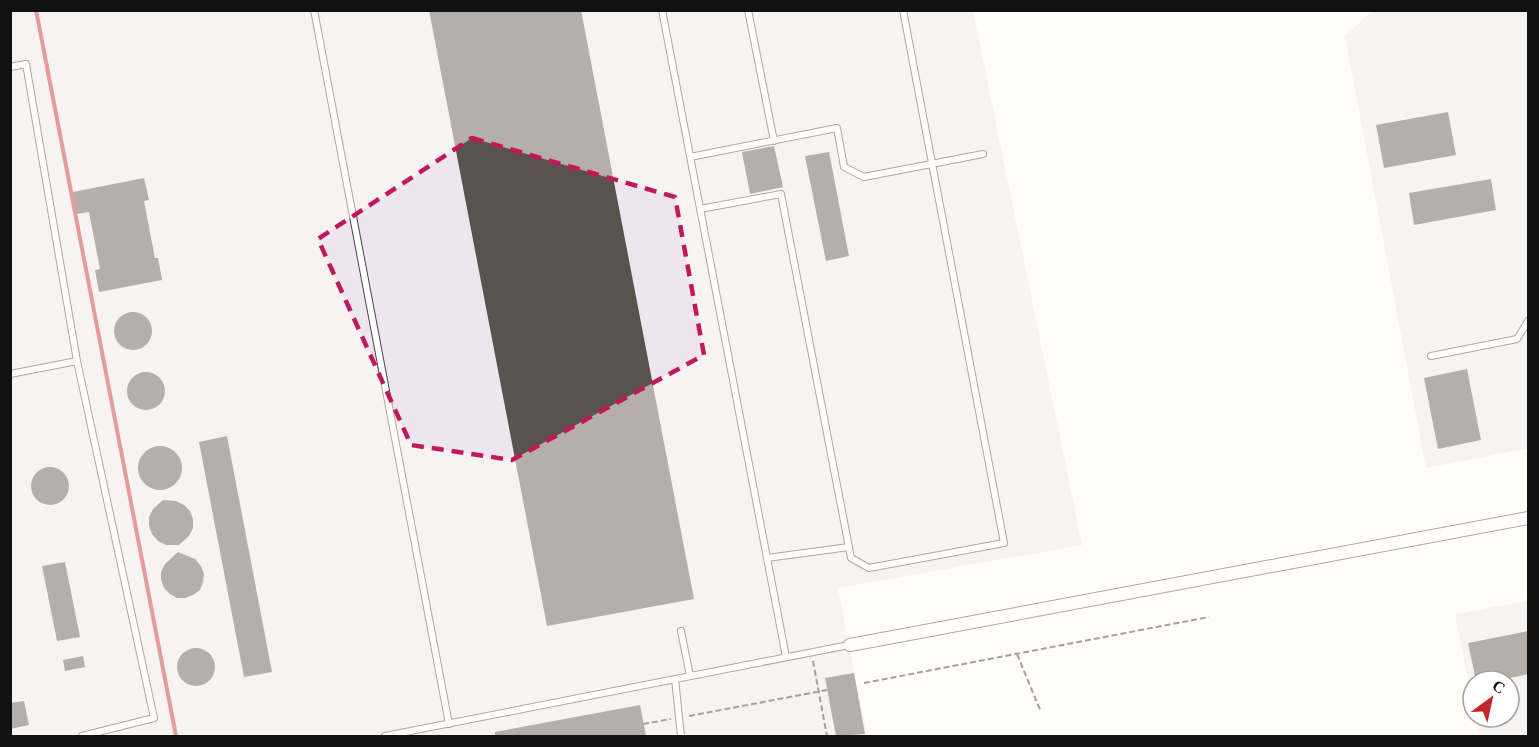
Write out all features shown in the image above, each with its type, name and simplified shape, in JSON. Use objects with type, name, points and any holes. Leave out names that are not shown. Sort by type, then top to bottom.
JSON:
[{"type":"street","points":[[850,645],[1528,518]]},
{"type":"lane","points":[[314,10],[450,724]]},
{"type":"lane","points":[[662,10],[786,657]]},
{"type":"lane","points":[[748,10],[774,141]]},
{"type":"lane","points":[[700,209],[781,194],[851,558],[869,568],[1004,543],[903,10]]},
{"type":"lane","points":[[10,67],[26,64],[77,362],[154,718],[82,736]]},
{"type":"lane","points":[[690,157],[837,128],[844,166],[864,177],[983,154]]},
{"type":"lane","points":[[1431,356],[1517,339],[1528,321]]},
{"type":"lane","points":[[10,374],[77,362]]},
{"type":"lane","points":[[767,558],[849,547]]},
{"type":"lane","points":[[681,631],[690,676]]},
{"type":"lane","points":[[385,736],[850,645]]},
{"type":"lane","points":[[675,679],[681,736]]},
{"type":"path","points":[[864,683],[1209,617]]},
{"type":"path","points":[[811,652],[827,736]]},
{"type":"path","points":[[1017,654],[1041,712]]},
{"type":"path","points":[[643,724],[827,690]]},
{"type":"highlighted area","points":[[472,138],[675,197],[704,355],[512,460],[411,445],[318,239]]},
{"type":"shaded area","points":[[19,10],[973,11],[1082,545],[838,588],[867,736],[11,736],[10,12]]},
{"type":"shaded area","points":[[1372,11],[1528,11],[1528,448],[1426,468],[1345,36]]},
{"type":"shaded area","points":[[1528,601],[1528,736],[1479,736],[1478,729],[1521,729],[1521,669],[1466,669],[1455,614]]},
{"type":"building","points":[[429,10],[581,10],[694,599],[547,626]]},
{"type":"building","points":[[1448,112],[1456,155],[1384,168],[1376,125]]},
{"type":"building","points":[[774,146],[783,187],[750,194],[742,152]]},
{"type":"building","points":[[829,152],[849,256],[826,261],[805,156]]},
{"type":"building","points":[[144,178],[149,200],[144,201],[155,258],[158,258],[162,280],[99,292],[95,270],[100,269],[89,212],[77,214],[73,192]]},
{"type":"building","points":[[1491,179],[1496,210],[1414,225],[1409,193]]},
{"type":"building","points":[[133,312],[146,318],[152,331],[146,344],[133,350],[120,344],[114,331],[120,318]]},
{"type":"building","points":[[1467,369],[1481,440],[1438,449],[1424,378]]},
{"type":"building","points":[[146,372],[159,378],[165,391],[159,404],[146,410],[133,404],[127,391],[133,378]]},
{"type":"building","points":[[227,436],[272,672],[244,677],[199,442]]},
{"type":"building","points":[[160,446],[175,453],[182,468],[175,483],[160,490],[145,483],[138,468],[145,453]]},
{"type":"building","points":[[50,467],[63,473],[69,486],[63,499],[50,505],[37,499],[31,486],[37,473]]},
{"type":"building","points":[[163,500],[176,501],[184,505],[190,511],[193,519],[193,528],[189,536],[179,545],[166,545],[158,541],[149,526],[149,517],[153,509]]},
{"type":"building","points":[[178,552],[195,559],[204,574],[200,590],[185,598],[177,598],[170,594],[164,588],[161,580],[161,572],[165,564]]},
{"type":"building","points":[[65,562],[80,637],[57,641],[42,566]]},
{"type":"building","points":[[1528,631],[1528,674],[1521,676],[1521,669],[1473,669],[1468,643]]},
{"type":"building","points":[[196,648],[209,654],[215,667],[209,680],[196,686],[183,680],[177,667],[183,654]]},
{"type":"building","points":[[83,656],[85,667],[65,671],[63,660]]},
{"type":"building","points":[[854,673],[865,734],[836,736],[825,678]]},
{"type":"building","points":[[24,701],[29,725],[10,729],[10,703]]},
{"type":"building","points":[[640,705],[646,736],[495,736],[495,732]]},
{"type":"railway","points":[[36,10],[176,736]]}]
